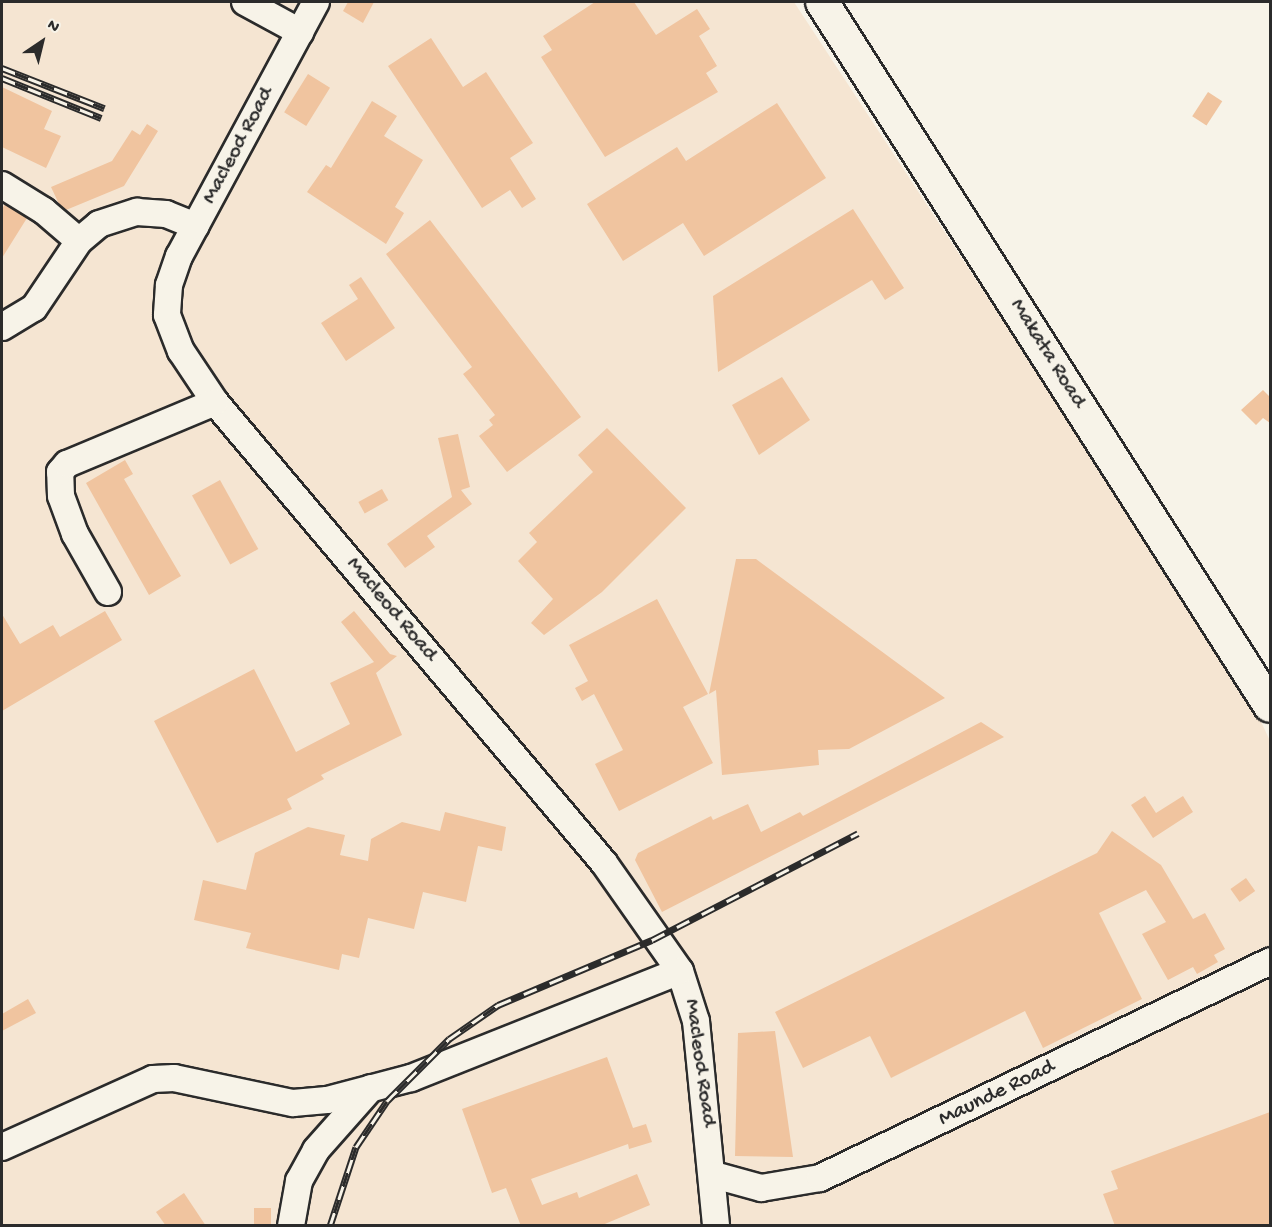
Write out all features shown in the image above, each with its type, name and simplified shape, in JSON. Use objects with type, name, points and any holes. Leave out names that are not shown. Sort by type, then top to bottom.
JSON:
[{"type":"main road","name":"Makata Road","points":[[822,2],[1268,697]]},
{"type":"street","points":[[245,2],[300,32]]},
{"type":"street","name":"Macleod Road","points":[[316,2],[196,226],[169,285],[167,315],[181,351],[215,402],[604,862],[680,971],[693,1005],[714,1175],[716,1226]]},
{"type":"street","points":[[2,185],[44,211],[79,241]]},
{"type":"street","points":[[2,327],[34,308],[79,241],[99,224],[137,212],[166,214],[196,226]]},
{"type":"street","points":[[108,592],[75,534],[61,496],[60,472],[67,464],[215,402]]},
{"type":"street","name":"Maunde Road","points":[[714,1175],[761,1188],[820,1178],[1270,961]]},
{"type":"street","points":[[2,1147],[153,1079],[174,1078],[293,1103],[327,1100],[411,1078],[680,971]]},
{"type":"street","points":[[291,1226],[299,1181],[316,1150],[372,1088]]},
{"type":"shaded area","points":[[2,2],[794,2],[1250,698],[1270,741],[1270,1225],[2,1226]]},
{"type":"building","points":[[348,2],[374,2],[363,23],[343,11]]},
{"type":"building","points":[[595,2],[634,2],[656,35],[697,9],[710,29],[699,36],[717,66],[706,73],[718,92],[605,157],[541,57],[552,50],[543,36]]},
{"type":"building","points":[[431,38],[463,87],[486,72],[533,143],[510,158],[536,199],[522,208],[510,190],[482,208],[388,66]]},
{"type":"building","points":[[308,74],[330,88],[306,126],[284,112]]},
{"type":"building","points":[[2,87],[52,111],[44,129],[61,136],[46,168],[2,147]]},
{"type":"building","points":[[1208,92],[1222,101],[1206,126],[1192,116]]},
{"type":"building","points":[[372,101],[397,116],[384,136],[423,160],[395,207],[404,213],[386,244],[307,192],[326,165],[331,168]]},
{"type":"building","points":[[777,103],[826,178],[704,256],[683,223],[623,261],[587,204],[677,147],[686,161]]},
{"type":"building","points":[[147,124],[158,131],[124,186],[66,210],[59,204],[51,187],[112,161],[132,130],[140,135]]},
{"type":"building","points":[[5,204],[27,218],[2,258],[2,209]]},
{"type":"building","points":[[853,209],[904,288],[885,300],[872,280],[718,372],[713,296]]},
{"type":"building","points":[[430,220],[581,417],[507,472],[479,436],[493,425],[489,420],[495,415],[463,374],[472,367],[386,254]]},
{"type":"building","points":[[361,277],[395,328],[346,361],[321,323],[358,299],[349,285]]},
{"type":"building","points":[[782,377],[810,420],[759,455],[732,405]]},
{"type":"building","points":[[1263,390],[1270,397],[1270,423],[1263,418],[1256,425],[1241,410]]},
{"type":"building","points":[[607,428],[686,508],[602,592],[544,635],[531,623],[553,599],[518,561],[537,542],[529,533],[593,472],[578,455]]},
{"type":"building","points":[[458,434],[470,487],[461,490],[472,504],[427,536],[435,547],[405,568],[387,544],[452,497],[438,438]]},
{"type":"building","points":[[125,460],[133,474],[124,479],[181,576],[149,595],[86,483]]},
{"type":"building","points":[[220,480],[258,549],[230,565],[192,496]]},
{"type":"building","points":[[382,489],[388,500],[365,513],[358,502]]},
{"type":"building","points":[[736,559],[756,559],[945,698],[849,749],[818,750],[819,765],[722,775],[716,690],[709,694]]},
{"type":"building","points":[[657,599],[708,694],[683,707],[713,763],[619,811],[595,764],[623,750],[594,694],[582,701],[575,688],[588,681],[569,645]]},
{"type":"building","points":[[105,611],[122,640],[2,711],[2,614],[20,644],[53,625],[60,637]]},
{"type":"building","points":[[354,611],[390,654],[397,656],[376,673],[402,735],[321,775],[324,779],[287,799],[292,809],[217,843],[154,721],[254,669],[296,752],[350,724],[330,683],[374,662],[341,622]]},
{"type":"building","points":[[981,722],[1004,737],[662,912],[635,860],[638,853],[711,816],[713,820],[748,804],[761,832],[800,812],[803,816]]},
{"type":"building","points":[[1145,796],[1156,813],[1183,796],[1193,812],[1153,838],[1131,805]]},
{"type":"building","points":[[445,812],[506,827],[502,851],[478,846],[466,902],[423,892],[414,929],[368,918],[359,958],[342,954],[339,970],[246,948],[251,933],[194,920],[203,880],[246,890],[255,853],[308,827],[345,835],[340,855],[368,861],[371,839],[402,822],[440,831]]},
{"type":"building","points":[[1112,831],[1161,865],[1193,919],[1205,913],[1225,949],[1214,955],[1218,962],[1197,974],[1193,967],[1168,980],[1142,934],[1166,922],[1146,890],[1099,913],[1142,999],[1043,1048],[1025,1011],[891,1078],[870,1036],[803,1068],[775,1012],[1097,853]]},
{"type":"building","points":[[1246,878],[1255,891],[1240,902],[1230,889]]},
{"type":"building","points":[[28,999],[36,1013],[2,1031],[2,1014]]},
{"type":"building","points":[[775,1031],[793,1157],[735,1156],[738,1033]]},
{"type":"building","points":[[607,1057],[633,1128],[646,1124],[652,1142],[629,1149],[628,1144],[531,1179],[542,1205],[577,1192],[579,1198],[637,1174],[650,1205],[600,1226],[521,1226],[506,1188],[492,1193],[462,1109]]},
{"type":"building","points":[[1270,1112],[1270,1226],[1115,1226],[1103,1194],[1118,1189],[1111,1171]]},
{"type":"building","points":[[184,1193],[206,1226],[166,1226],[156,1212]]},
{"type":"building","points":[[254,1208],[271,1208],[271,1226],[254,1226]]},
{"type":"railway","points":[[2,68],[104,108]]},
{"type":"railway","points":[[2,78],[101,118]]},
{"type":"railway","points":[[330,1226],[356,1147],[387,1101],[449,1039],[498,1005],[652,940],[858,833]]}]
